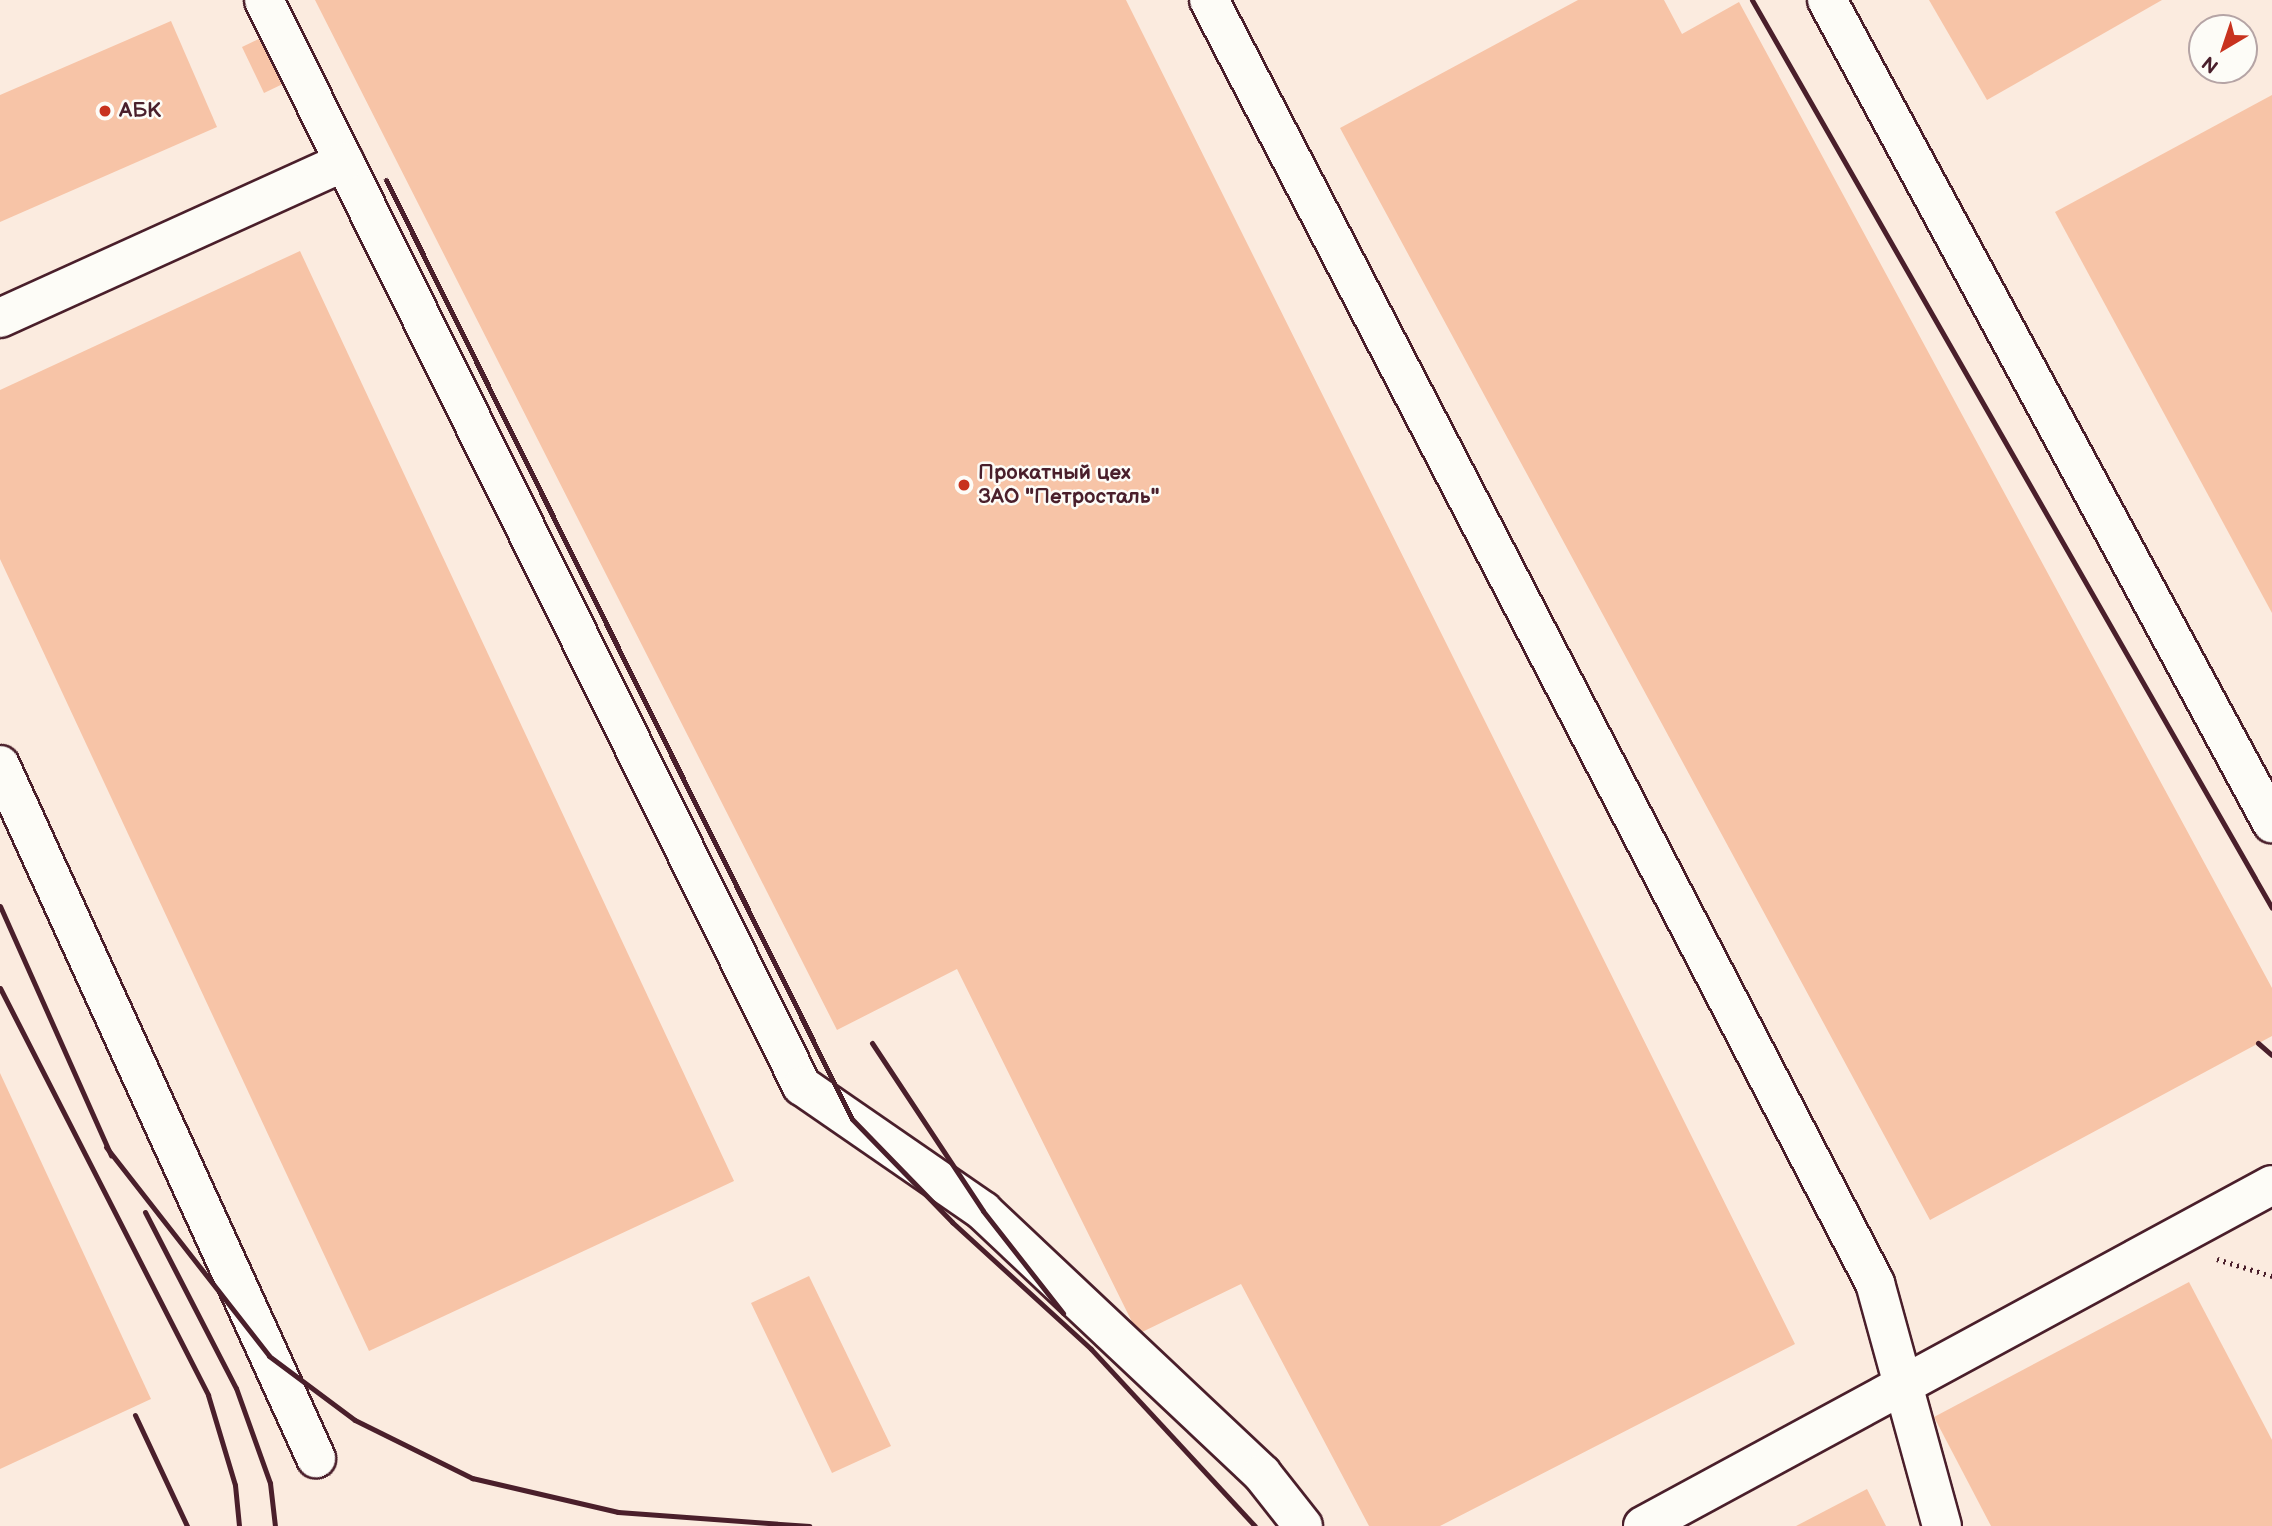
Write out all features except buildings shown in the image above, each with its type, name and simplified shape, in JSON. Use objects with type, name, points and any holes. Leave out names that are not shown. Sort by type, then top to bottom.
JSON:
[{"type":"lane","points":[[264,0],[802,1086],[983,1211],[1262,1474],[1303,1526]]},
{"type":"lane","points":[[1209,0],[1875,1283],[1942,1526]]},
{"type":"lane","points":[[1827,0],[2272,823]]},
{"type":"lane","points":[[0,318],[344,162]]},
{"type":"lane","points":[[0,765],[316,1458]]},
{"type":"lane","points":[[1643,1526],[2272,1185]]},
{"type":"shaded area","points":[[0,0],[2272,0],[2272,1526],[0,1526]]},
{"type":"railway","points":[[1752,0],[2272,908]]},
{"type":"railway","points":[[386,180],[852,1119],[952,1222],[1091,1349],[1255,1526]]},
{"type":"railway","points":[[0,906],[111,1155]]},
{"type":"railway","points":[[0,988],[208,1395],[235,1485],[239,1526]]},
{"type":"railway","points":[[872,1043],[983,1211],[1063,1313]]},
{"type":"railway","points":[[2258,1043],[2272,1055]]},
{"type":"railway","points":[[106,1147],[269,1356],[355,1420],[472,1478],[618,1512],[809,1526]]},
{"type":"railway","points":[[145,1212],[236,1388],[270,1483],[275,1526]]},
{"type":"railway","points":[[135,1415],[187,1526]]},
{"type":"place","name":"АБК","points":[[105,111]]},
{"type":"place","name":"Прокатный цех ЗАО \"Петросталь\"","points":[[964,485]]}]
